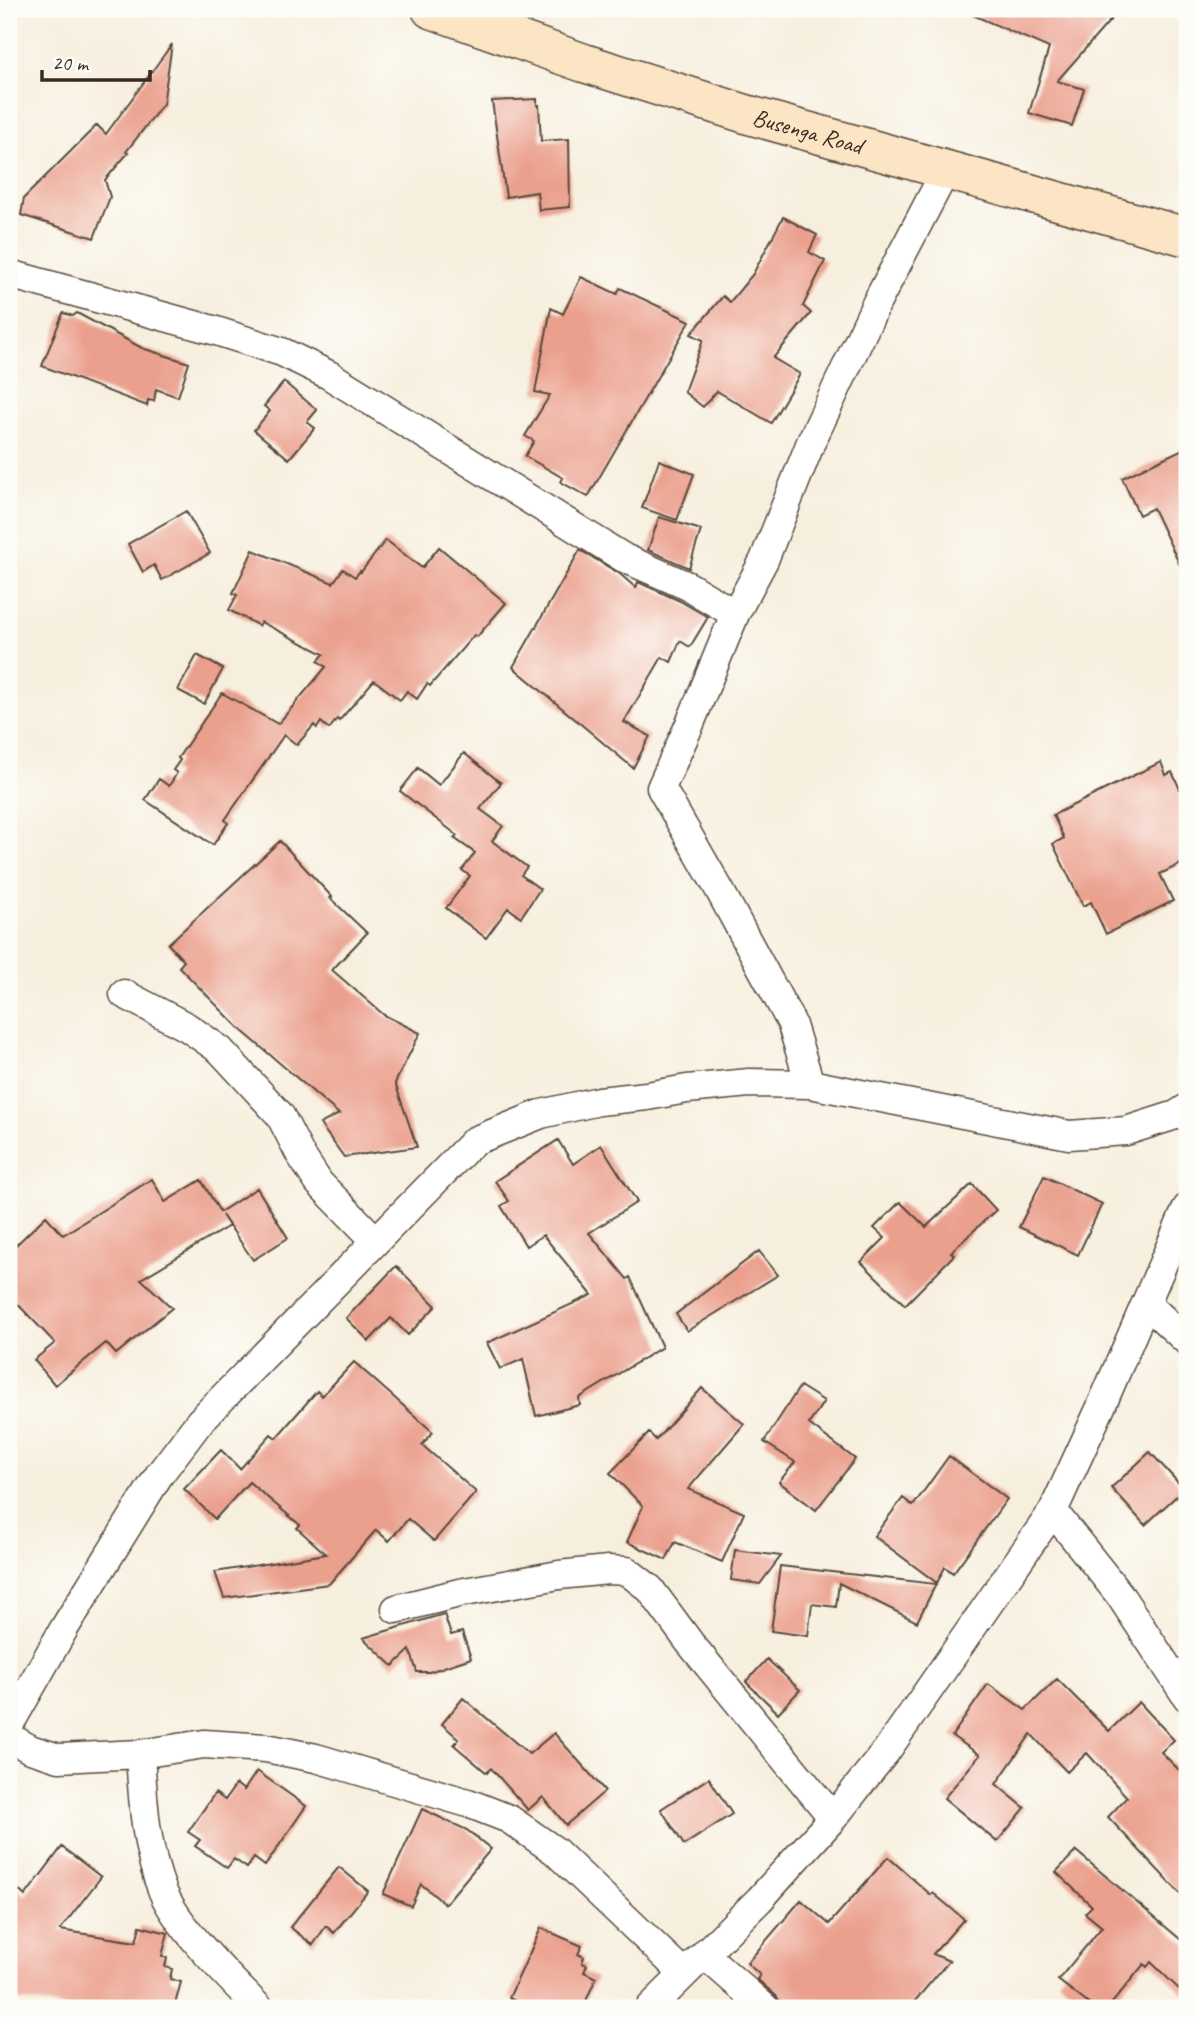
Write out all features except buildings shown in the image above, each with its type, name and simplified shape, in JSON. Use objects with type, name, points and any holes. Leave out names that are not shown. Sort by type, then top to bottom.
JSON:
[{"type":"street","name":"Busenga Road","points":[[431,9],[584,63],[736,111],[1187,237]]},
{"type":"street","points":[[810,1084],[791,1022],[662,788],[735,614],[764,561],[811,442],[877,302],[946,170]]},
{"type":"street","points":[[9,274],[213,330],[282,352],[329,375],[624,558],[688,586],[735,614]]},
{"type":"street","points":[[124,994],[187,1027],[220,1049],[280,1115],[319,1183],[376,1241]]},
{"type":"street","points":[[9,1725],[65,1627],[159,1475],[200,1421],[474,1141],[541,1114],[599,1101],[749,1083],[810,1084],[1069,1135],[1126,1131],[1176,1115],[1187,1108]]},
{"type":"street","points":[[650,2008],[760,1899],[833,1818],[887,1750],[1053,1511],[1147,1304],[1187,1208]]},
{"type":"street","points":[[1147,1304],[1187,1341]]},
{"type":"street","points":[[1053,1511],[1119,1594],[1187,1697]]},
{"type":"street","points":[[396,1609],[458,1593],[537,1579],[608,1570],[627,1572],[650,1589],[690,1643],[833,1818]]},
{"type":"street","points":[[9,1737],[30,1749],[59,1758],[140,1754],[204,1744],[266,1748],[316,1758],[468,1803],[509,1819],[555,1851],[684,1974]]},
{"type":"street","points":[[140,1754],[144,1818],[163,1892],[192,1935],[259,2008]]},
{"type":"street","points":[[705,1955],[765,2008]]}]
